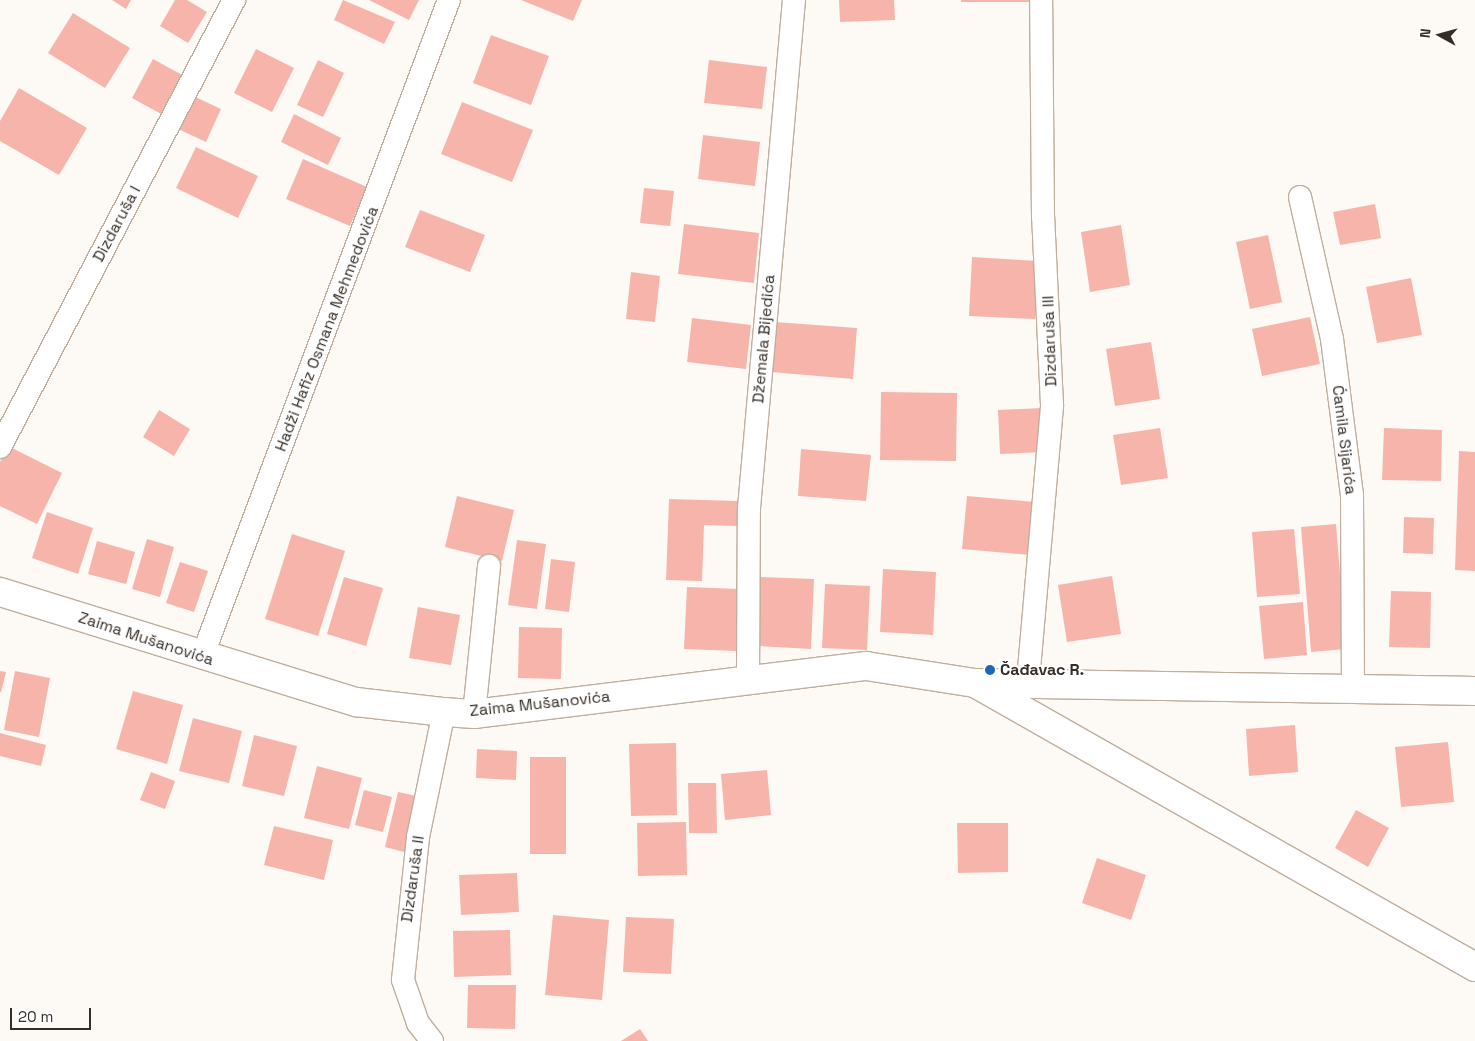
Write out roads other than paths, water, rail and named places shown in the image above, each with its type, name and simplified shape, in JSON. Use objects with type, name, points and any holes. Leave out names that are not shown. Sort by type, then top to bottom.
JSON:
[{"type":"street","name":"Dizdaruša I","points":[[0,448],[234,0]]},
{"type":"street","name":"Hadži Hafiz Osmana Mehmedovića","points":[[202,657],[449,0]]},
{"type":"street","name":"Džemala Bijedića","points":[[748,680],[749,508],[794,0]]},
{"type":"street","name":"Dizdaruša III","points":[[1028,681],[1052,405],[1043,218],[1041,0]]},
{"type":"street","name":"Ćamila Sijarića","points":[[1300,197],[1332,338],[1352,495],[1353,687]]},
{"type":"street","points":[[474,714],[489,566]]},
{"type":"street","name":"Zaima Mušanovića","points":[[0,592],[202,657],[356,702],[444,712],[474,714],[866,666],[975,683]]},
{"type":"street","points":[[975,683],[1028,681],[1475,691]]},
{"type":"street","points":[[975,683],[1475,967]]},
{"type":"street","name":"Dizdaruša II","points":[[432,1041],[418,1023],[403,980],[418,837],[444,712]]},
{"type":"place","name":"Čađavac R.","points":[[990,670]]}]
